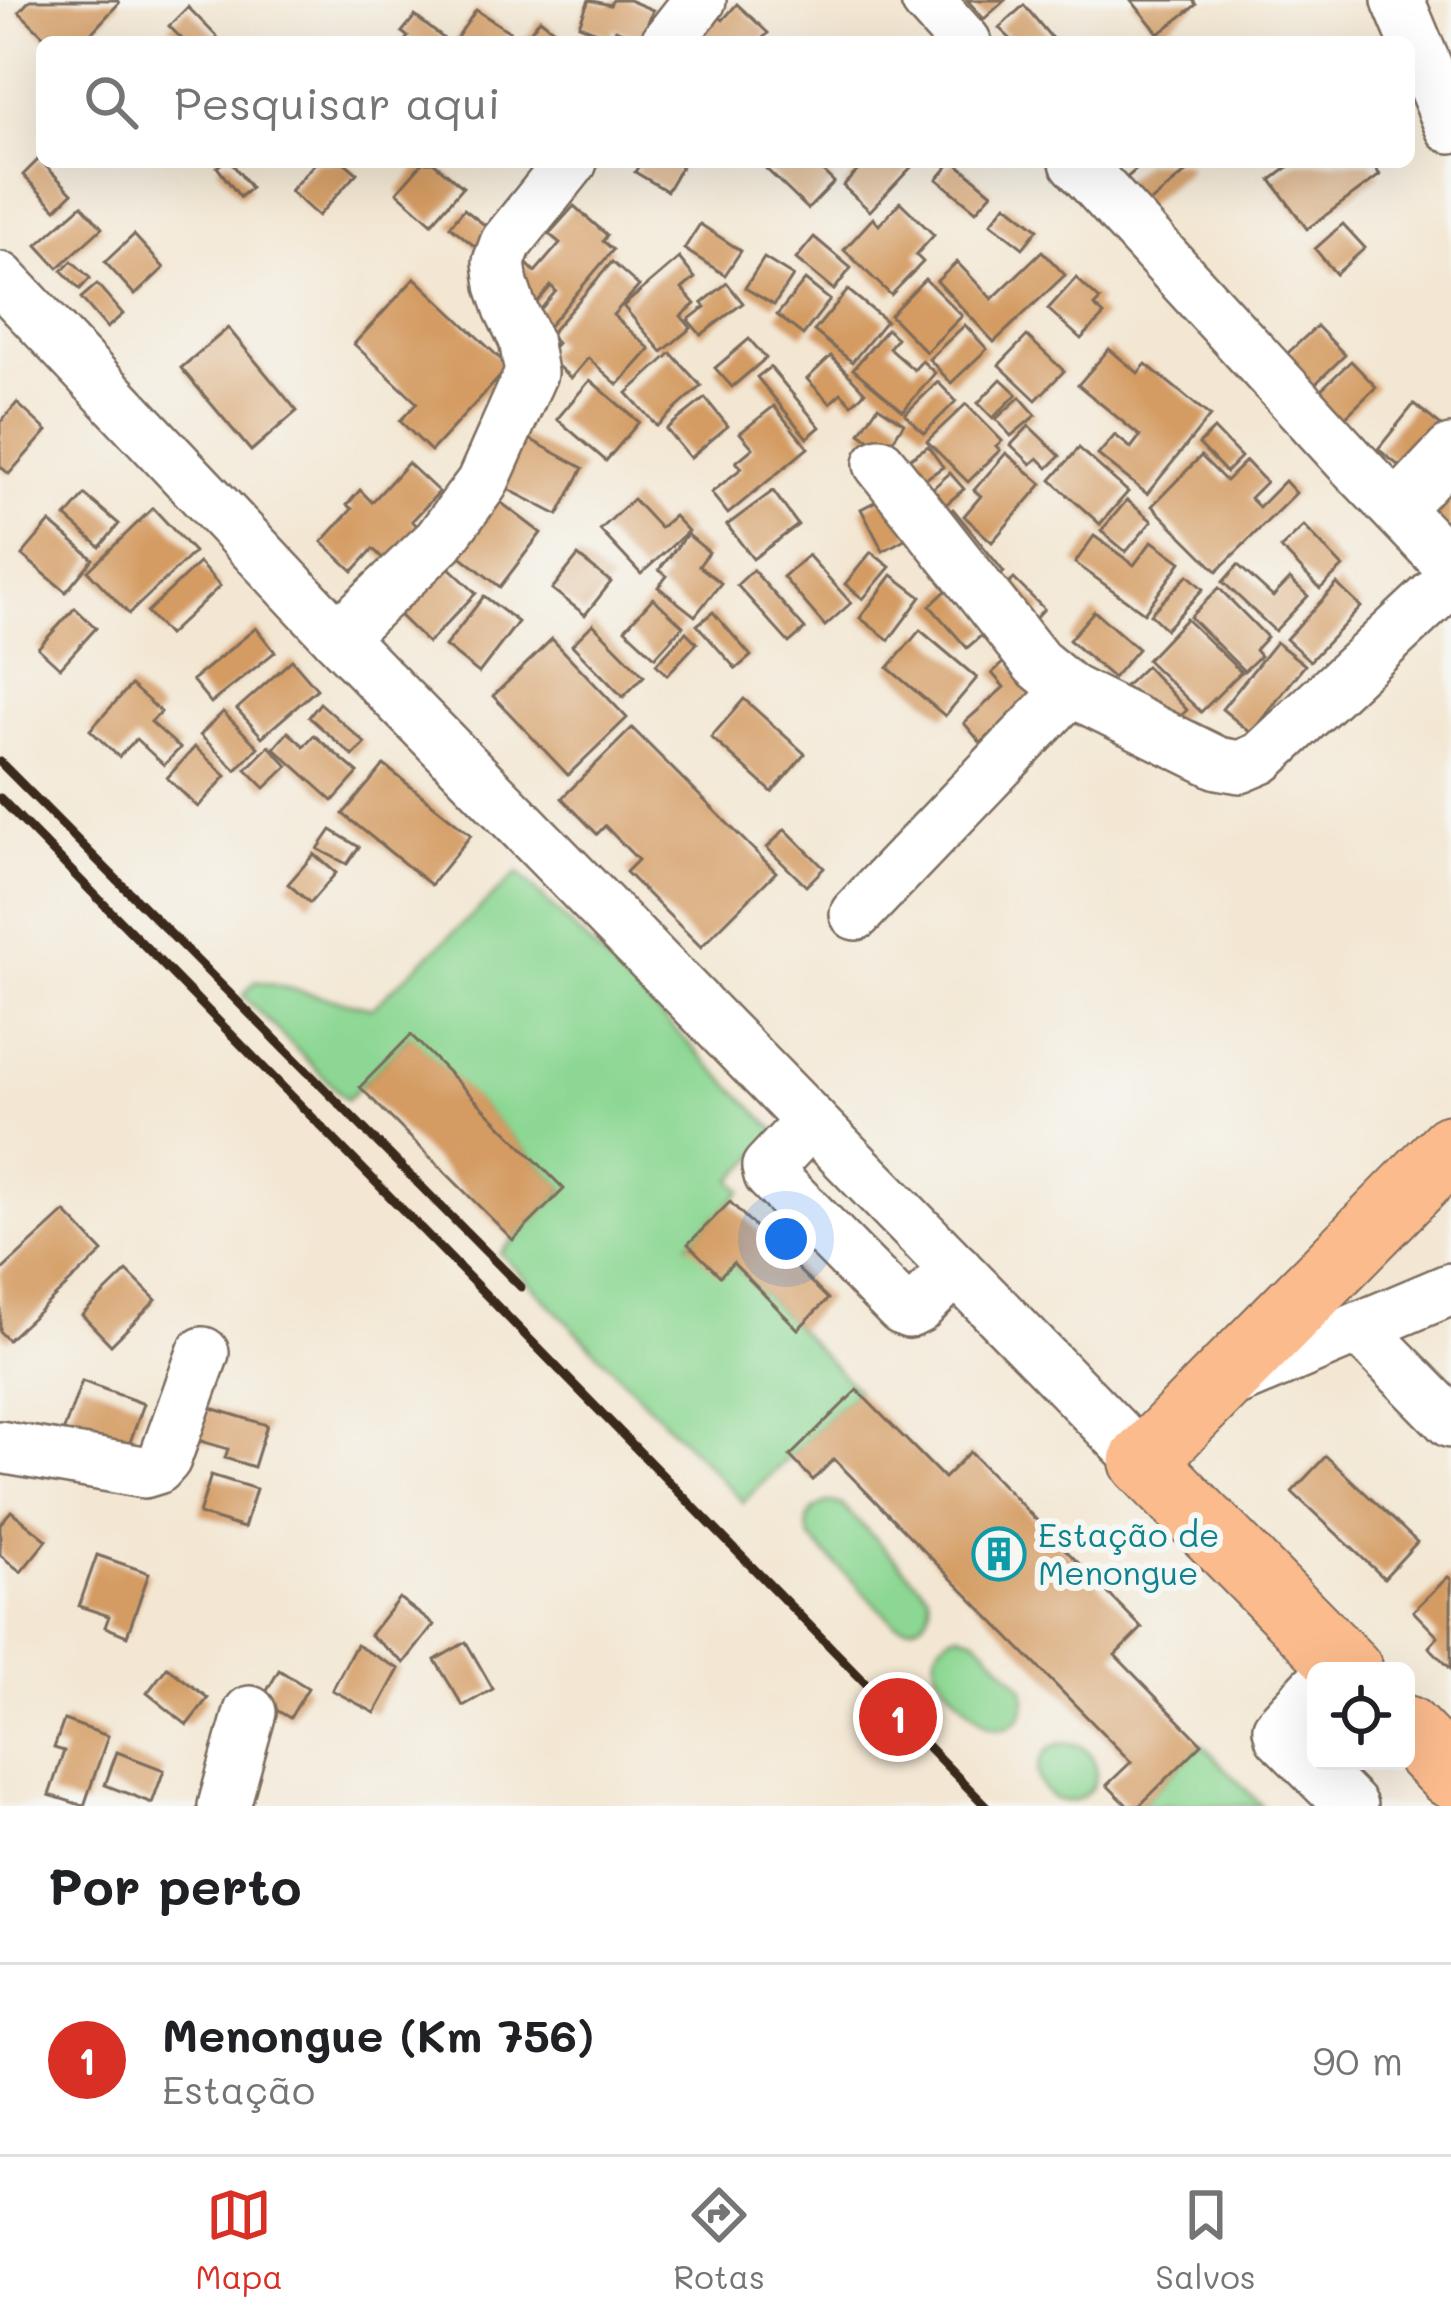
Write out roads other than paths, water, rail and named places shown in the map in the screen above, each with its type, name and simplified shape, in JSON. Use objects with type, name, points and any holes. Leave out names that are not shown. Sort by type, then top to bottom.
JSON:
[{"type":"main road","points":[[1325,1662],[1143,1460],[1451,1148]]},
{"type":"main road","points":[[1415,1738],[1450,1774]]},
{"type":"street","points":[[672,36],[700,0]]},
{"type":"street","points":[[927,0],[960,36]]},
{"type":"street","points":[[1397,0],[1412,36]]},
{"type":"street","points":[[1415,42],[1451,127]]},
{"type":"street","points":[[338,637],[439,541],[482,483],[531,373],[526,339],[502,286],[499,262],[506,243],[566,168]]},
{"type":"street","points":[[1082,168],[1451,566]]},
{"type":"street","points":[[0,278],[338,637],[1143,1460]]},
{"type":"street","points":[[1397,508],[1451,451]]},
{"type":"street","points":[[880,464],[1037,663],[1070,690],[1217,763],[1240,767],[1261,758],[1451,580]]},
{"type":"street","points":[[856,914],[1070,690]]},
{"type":"street","points":[[812,1121],[768,1167],[770,1175],[902,1309],[916,1308],[956,1269]]},
{"type":"street","points":[[1213,1389],[1451,1288]]},
{"type":"street","points":[[1360,1329],[1451,1422]]},
{"type":"street","points":[[0,1447],[144,1472],[157,1468],[165,1459],[203,1353]]},
{"type":"street","points":[[1307,1700],[1279,1728],[1307,1762]]},
{"type":"street","points":[[224,1806],[250,1712]]},
{"type":"street","points":[[1315,1770],[1351,1806]]},
{"type":"street","points":[[1418,1806],[1450,1774]]},
{"type":"railway","points":[[0,762],[521,1287]]},
{"type":"railway","points":[[0,798],[986,1806]]},
{"type":"place","name":"Estação de Menongue","points":[[999,1554]]},
{"type":"place","name":"Menongue (Km 756)","points":[[898,1717]]}]
